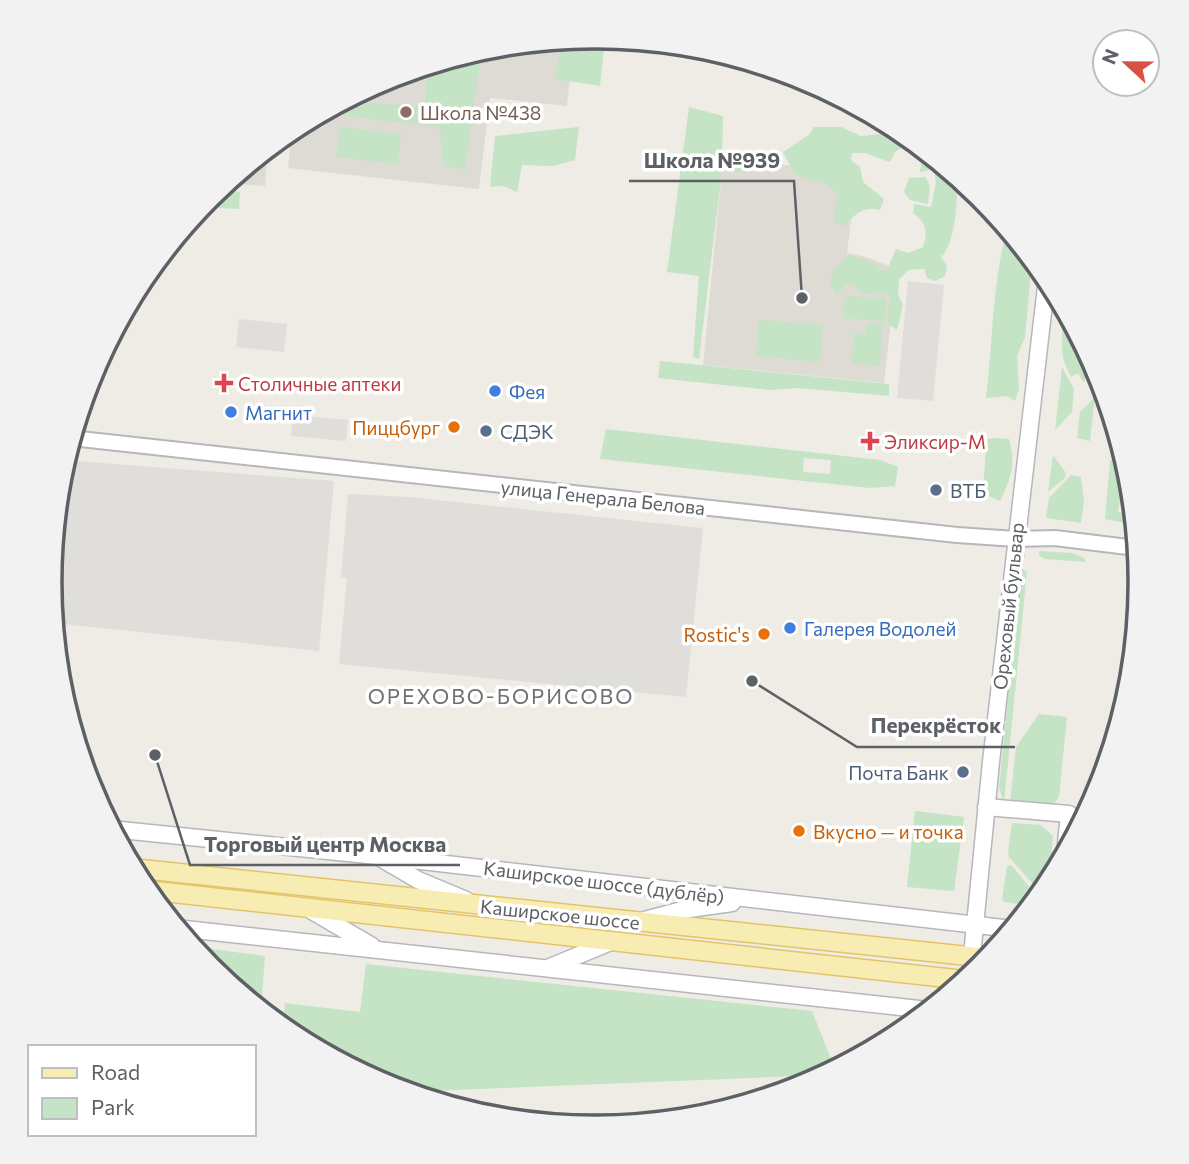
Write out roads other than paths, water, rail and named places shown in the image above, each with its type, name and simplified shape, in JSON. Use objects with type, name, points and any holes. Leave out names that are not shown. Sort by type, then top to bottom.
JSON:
[{"type":"main road","name":"Ореховый бульвар","points":[[978,951],[975,925],[986,807],[1045,297]]},
{"type":"main road","points":[[986,807],[1069,814],[1068,828]]},
{"type":"main road","name":"Каширское шоссе (дублёр)","points":[[123,830],[377,856],[999,928]]},
{"type":"main road","points":[[377,856],[418,880],[478,905]]},
{"type":"main road","name":"Каширское шоссе","points":[[145,868],[973,957]]},
{"type":"main road","name":"Каширское шоссе","points":[[161,892],[951,978]]},
{"type":"main road","points":[[635,922],[682,910],[759,900]]},
{"type":"main road","points":[[305,907],[359,940],[381,950]]},
{"type":"main road","points":[[191,930],[914,1008]]},
{"type":"main road","points":[[548,968],[613,941]]},
{"type":"street","name":"улица Генерала Белова","points":[[81,439],[749,513],[1016,539],[1055,538],[1126,547]]},
{"type":"place","name":"Школа №438","points":[[406,112]]},
{"type":"place","name":"Школа №939","points":[[802,298]]},
{"type":"place","name":"Столичные аптеки","points":[[224,383]]},
{"type":"place","name":"Фея","points":[[495,391]]},
{"type":"place","name":"Магнит","points":[[231,412]]},
{"type":"place","name":"Пиццбург","points":[[454,427]]},
{"type":"place","name":"СДЭК","points":[[486,431]]},
{"type":"place","name":"Эликсир-М","points":[[870,441]]},
{"type":"place","name":"ВТБ","points":[[936,490]]},
{"type":"place","name":"Галерея Водолей","points":[[790,628]]},
{"type":"place","name":"Rostic's","points":[[764,634]]},
{"type":"place","name":"Перекрёсток","points":[[752,681]]},
{"type":"place","name":"Торговый центр Москва","points":[[155,755]]},
{"type":"place","name":"Почта Банк","points":[[963,772]]},
{"type":"place","name":"Вкусно — и точка","points":[[799,831]]},
{"type":"district","name":"ОРЕХОВО-БОРИСОВО","points":[[501,695]]}]
